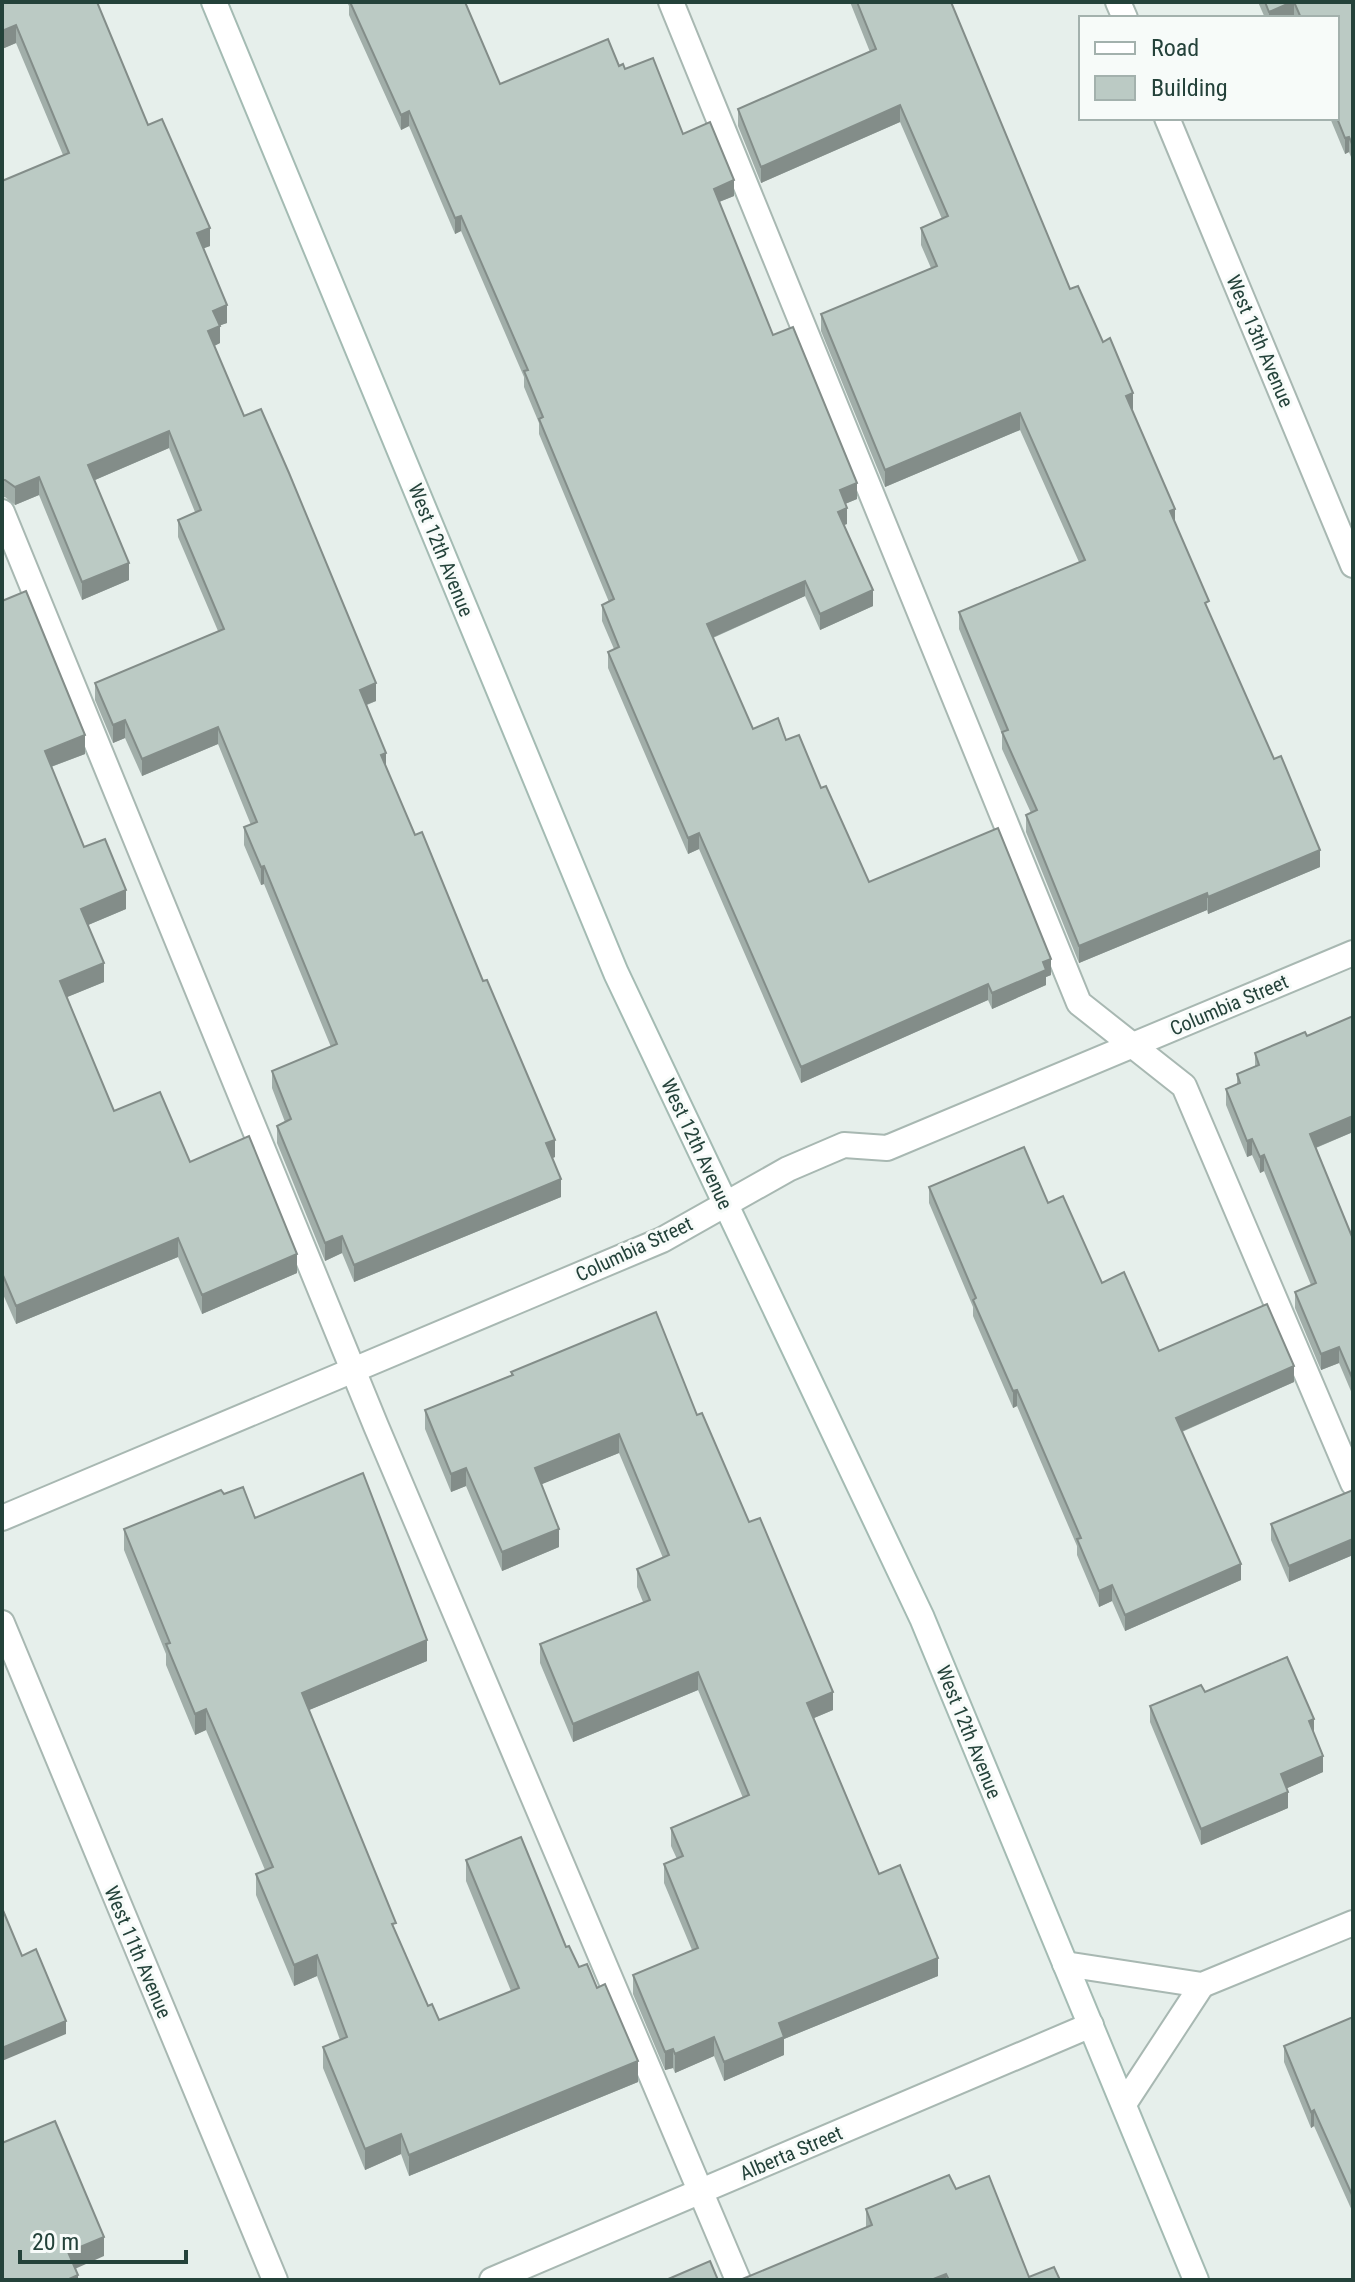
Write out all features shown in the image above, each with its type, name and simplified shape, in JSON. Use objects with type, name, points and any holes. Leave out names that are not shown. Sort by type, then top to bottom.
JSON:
[{"type":"street","name":"West 12th Avenue","points":[[214,2],[616,973],[922,1618],[1196,2280]]},
{"type":"street","points":[[671,2],[1079,1003],[1184,1086],[1353,1483]]},
{"type":"street","name":"West 13th Avenue","points":[[1168,120],[1353,565]]},
{"type":"street","points":[[2,512],[354,1369],[738,2280]]},
{"type":"street","name":"Columbia Street","points":[[2,1518],[662,1240],[788,1169],[844,1145],[887,1148],[1353,953]]},
{"type":"street","name":"West 11th Avenue","points":[[2,1623],[275,2280]]},
{"type":"street","points":[[1065,1964],[1202,1985],[1353,1923]]},
{"type":"street","points":[[1124,2104],[1202,1985]]},
{"type":"street","name":"Alberta Street","points":[[492,2280],[1091,2025]]},
{"type":"building","points":[[2,2],[97,2],[148,125],[162,119],[210,228],[197,233],[227,305],[213,311],[220,326],[208,331],[244,416],[261,409],[289,473],[376,683],[360,690],[386,753],[381,755],[415,835],[422,832],[483,981],[487,980],[555,1140],[546,1143],[561,1179],[354,1265],[342,1236],[325,1243],[277,1126],[291,1119],[272,1071],[337,1044],[264,866],[261,867],[244,827],[257,822],[218,727],[142,759],[125,720],[113,725],[95,683],[224,629],[178,520],[201,510],[169,431],[88,465],[129,563],[82,582],[39,477],[15,487],[2,480],[2,181],[69,153],[16,25],[2,31]]},
{"type":"building","points":[[350,2],[465,2],[500,84],[608,39],[619,66],[623,64],[625,69],[653,58],[683,134],[710,122],[734,180],[714,189],[773,335],[793,327],[857,483],[840,490],[847,508],[838,512],[873,590],[820,614],[805,581],[707,624],[753,729],[778,718],[786,740],[799,735],[821,788],[826,786],[869,882],[998,828],[1051,959],[1043,962],[1046,970],[992,993],[988,984],[801,1067],[699,833],[688,838],[608,652],[619,647],[602,605],[614,599],[539,419],[543,417],[524,371],[528,370],[461,216],[455,218],[409,111],[401,115]]},
{"type":"building","points":[[857,2],[951,2],[1070,289],[1078,286],[1103,342],[1110,338],[1133,393],[1126,396],[1175,509],[1170,511],[1209,601],[1205,603],[1274,759],[1281,756],[1320,850],[1079,946],[1026,815],[1037,810],[1002,732],[1008,730],[959,612],[1085,560],[1020,413],[885,470],[821,314],[937,266],[921,228],[948,216],[900,105],[761,167],[738,109],[876,49]]},
{"type":"building","points":[[1265,2],[1292,2],[1269,12]]},
{"type":"building","points":[[1294,2],[1353,2],[1353,146],[1349,137],[1345,138],[1338,120],[1339,16],[1300,16]]},
{"type":"building","points":[[26,591],[85,735],[45,751],[84,847],[105,839],[126,890],[81,909],[104,963],[60,981],[114,1111],[160,1092],[190,1162],[249,1136],[297,1254],[202,1295],[178,1238],[16,1306],[2,1273],[2,601]]},
{"type":"building","points":[[1353,1016],[1353,1116],[1310,1134],[1353,1239],[1353,1380],[1339,1347],[1321,1354],[1295,1292],[1316,1283],[1264,1155],[1260,1157],[1252,1139],[1247,1141],[1226,1089],[1240,1083],[1237,1074],[1259,1065],[1255,1053],[1305,1032],[1307,1036]]},
{"type":"building","points":[[1024,1147],[1048,1203],[1063,1196],[1102,1283],[1124,1272],[1159,1351],[1267,1304],[1294,1366],[1176,1418],[1241,1564],[1125,1615],[1112,1585],[1099,1591],[1077,1539],[1081,1538],[1017,1390],[1013,1391],[973,1300],[976,1298],[929,1187]]},
{"type":"building","points":[[656,1312],[697,1415],[702,1413],[749,1522],[760,1518],[833,1692],[807,1703],[879,1874],[900,1865],[938,1958],[779,2023],[784,2037],[724,2062],[714,2037],[675,2054],[673,2049],[665,2052],[633,1975],[698,1948],[664,1864],[683,1856],[671,1828],[749,1795],[698,1672],[573,1724],[540,1644],[650,1600],[637,1569],[669,1555],[619,1434],[535,1468],[559,1529],[502,1552],[466,1468],[451,1474],[425,1410]]},
{"type":"building","points":[[363,1473],[427,1640],[302,1693],[396,1923],[392,1924],[428,2006],[432,2004],[439,2020],[519,1988],[466,1860],[521,1837],[566,1947],[569,1946],[579,1967],[587,1964],[597,1988],[605,1984],[638,2061],[409,2155],[401,2134],[365,2149],[323,2047],[347,2037],[317,1955],[294,1965],[256,1874],[273,1867],[206,1709],[195,1714],[124,1529],[221,1490],[224,1494],[243,1487],[255,1518]]},
{"type":"building","points":[[1353,1490],[1353,1539],[1289,1566],[1271,1524]]},
{"type":"building","points":[[1287,1657],[1314,1719],[1309,1721],[1323,1756],[1281,1774],[1288,1792],[1201,1829],[1150,1706],[1201,1685],[1205,1692]]},
{"type":"building","points":[[2,1908],[22,1956],[36,1949],[66,2021],[2,2048]]},
{"type":"building","points":[[1353,2017],[1353,2197],[1314,2110],[1311,2112],[1284,2046]]},
{"type":"building","points":[[55,2121],[104,2237],[68,2252],[78,2275],[67,2280],[2,2280],[2,2143]]},
{"type":"building","points":[[949,2175],[956,2189],[989,2176],[1029,2277],[1054,2267],[1060,2280],[949,2280],[946,2274],[931,2280],[740,2280],[872,2225],[866,2209]]},
{"type":"building","points":[[710,2261],[718,2280],[666,2280]]}]
